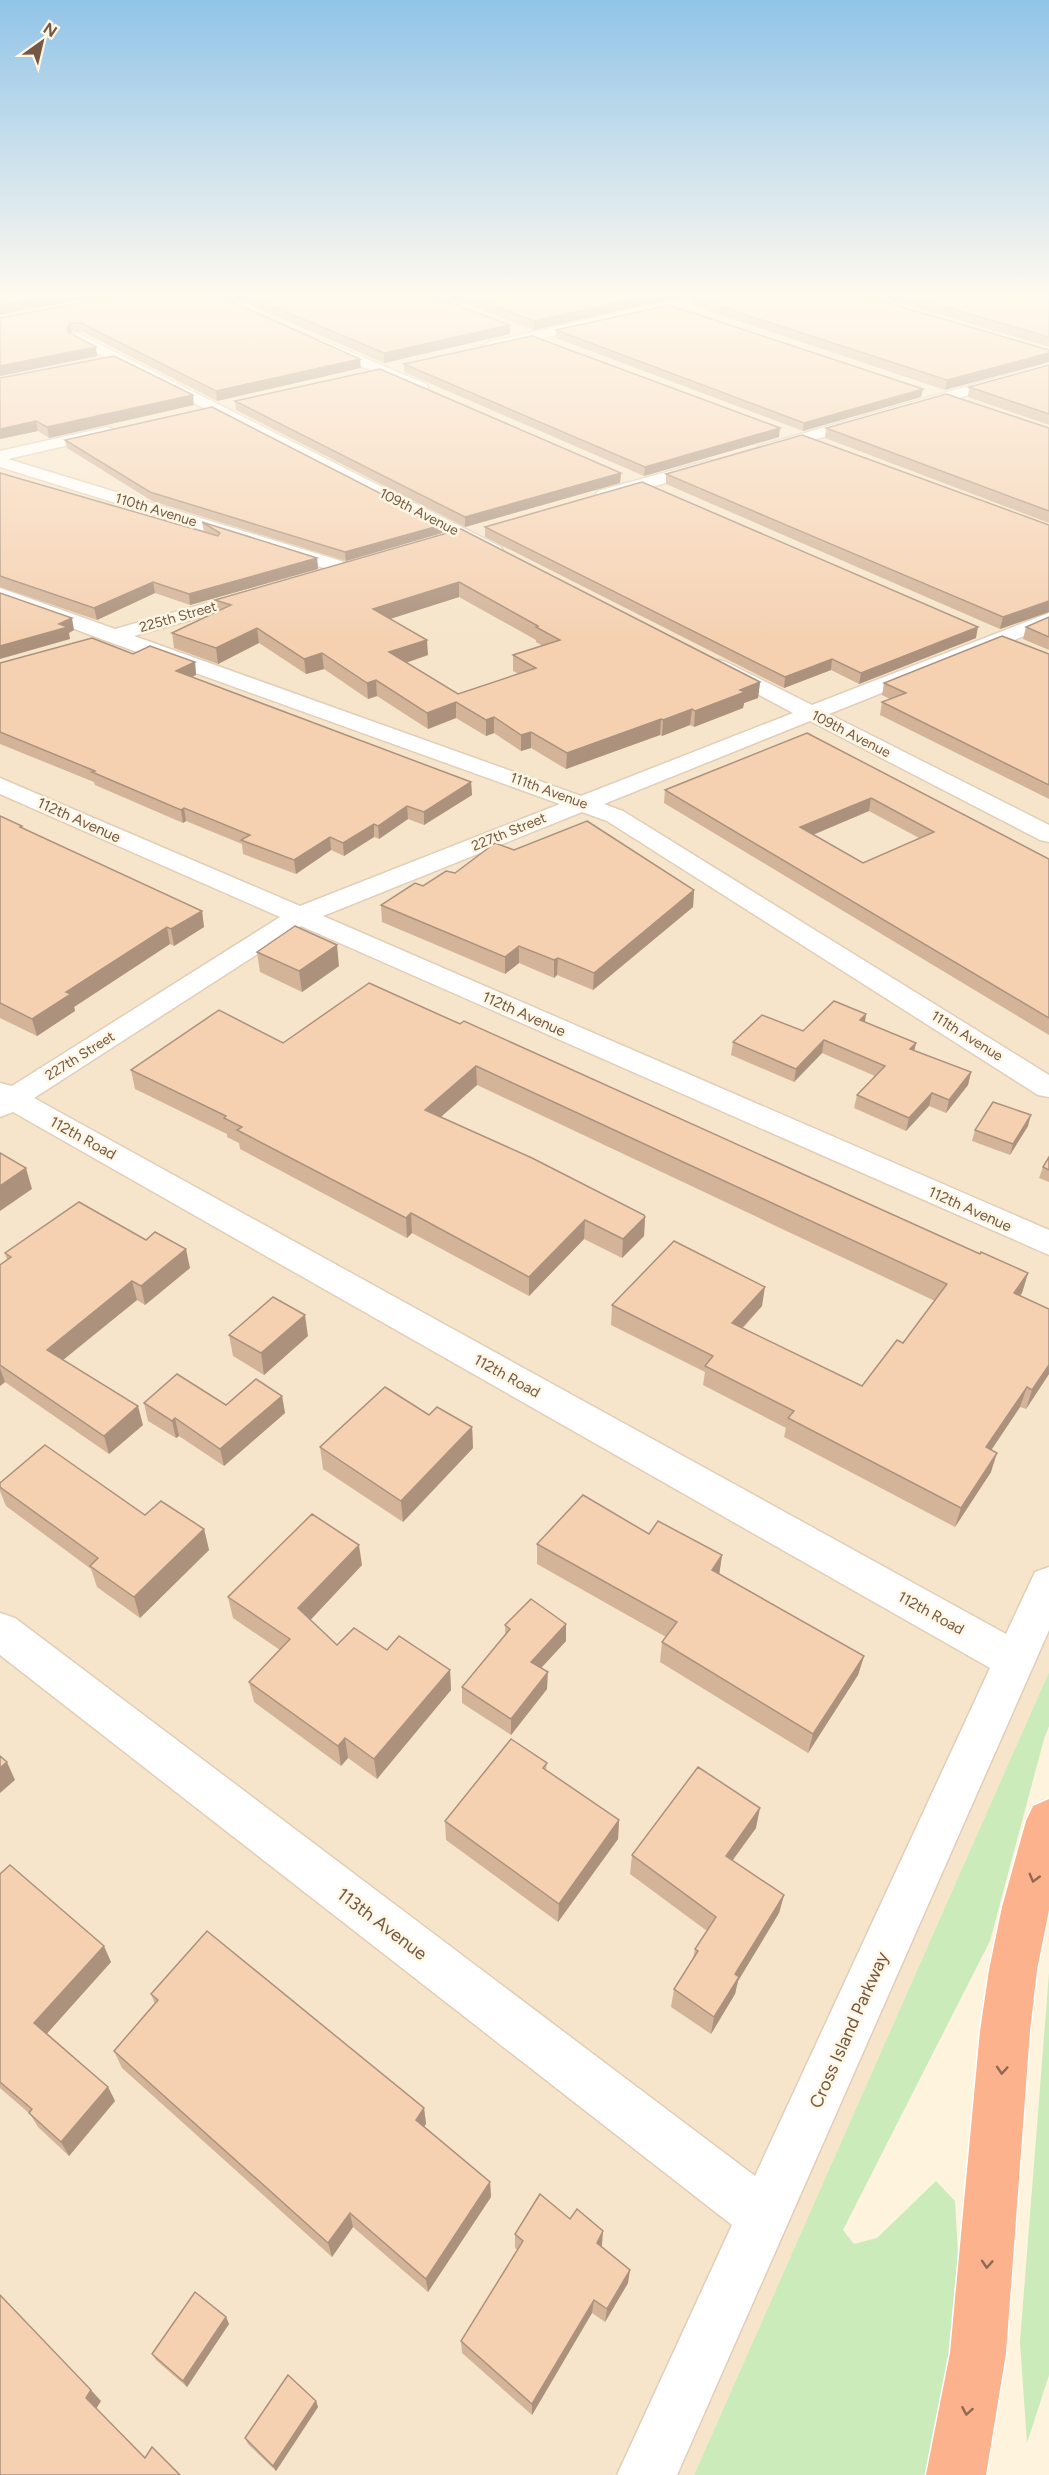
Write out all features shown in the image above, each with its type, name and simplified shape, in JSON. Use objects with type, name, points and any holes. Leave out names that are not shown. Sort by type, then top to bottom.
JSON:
[{"type":"highway","points":[[956,2475],[978,2353],[1005,2031],[1013,1970],[1026,1907],[1049,1821]]},
{"type":"street","points":[[192,413],[215,408]]},
{"type":"street","name":"109th Avenue","points":[[215,408],[507,558]]},
{"type":"street","points":[[747,454],[909,408]]},
{"type":"street","points":[[0,456],[124,428]]},
{"type":"street","points":[[782,430],[826,447]]},
{"type":"street","points":[[587,500],[724,461]]},
{"type":"street","name":"110th Avenue","points":[[0,462],[347,569]]},
{"type":"street","points":[[622,474],[672,496]]},
{"type":"street","points":[[442,541],[486,529]]},
{"type":"street","points":[[314,578],[368,563]]},
{"type":"street","name":"225th Street","points":[[84,644],[281,588]]},
{"type":"street","name":"111th Avenue","points":[[0,594],[615,816],[1049,1088]]},
{"type":"street","name":"227th Street","points":[[4,1099],[299,916],[1049,619]]},
{"type":"street","name":"109th Avenue","points":[[699,656],[1049,835]]},
{"type":"street","name":"112th Avenue","points":[[0,785],[1049,1243]]},
{"type":"street","name":"112th Road","points":[[4,1099],[1014,1660]]},
{"type":"street","name":"Cross Island Parkway","points":[[647,2475],[1049,1584]]},
{"type":"street","name":"113th Avenue","points":[[0,1631],[765,2217]]},
{"type":"shaded area","points":[[0,408],[1049,408],[1049,1672],[694,2475],[0,2475]]},
{"type":"green space","points":[[1049,1672],[1049,1726],[990,1941],[843,2230],[854,2244],[877,2238],[936,2181],[955,2201],[963,2345],[934,2475],[694,2475]]},
{"type":"green space","points":[[1049,1973],[1049,2375],[1027,2443],[1020,2342]]},
{"type":"building","points":[[0,408],[136,408],[47,427],[36,421],[0,429]]},
{"type":"building","points":[[213,408],[442,525],[345,552],[150,492],[65,440]]},
{"type":"building","points":[[248,408],[469,408],[621,473],[465,517]]},
{"type":"building","points":[[506,408],[725,408],[780,428],[645,467]]},
{"type":"building","points":[[763,408],[858,408],[804,423]]},
{"type":"building","points":[[898,408],[987,408],[1049,428],[1049,511],[826,428]]},
{"type":"building","points":[[1030,408],[1049,408],[1049,414]]},
{"type":"building","points":[[802,435],[1049,525],[1049,601],[1003,617],[666,474]]},
{"type":"building","points":[[0,473],[218,536],[220,533],[202,522],[317,558],[189,594],[153,582],[94,608],[0,576]]},
{"type":"building","points":[[642,482],[978,627],[861,673],[832,659],[785,677],[485,527]]},
{"type":"building","points":[[461,529],[760,682],[740,690],[745,692],[695,711],[692,709],[661,719],[567,753],[531,732],[521,735],[494,717],[486,720],[456,702],[427,713],[376,680],[367,683],[322,653],[304,659],[257,628],[216,648],[172,633],[231,605],[215,600]],"holes":[[[459,582],[538,626],[536,627],[560,640],[513,655],[536,668],[458,694],[389,652],[427,640],[373,609]]]},
{"type":"building","points":[[0,593],[72,618],[59,624],[68,627],[0,646]]},
{"type":"building","points":[[1049,617],[1049,637],[1026,627]]},
{"type":"building","points":[[1002,636],[1049,654],[1049,785],[882,702],[906,693],[884,683]]},
{"type":"building","points":[[92,638],[133,654],[150,646],[195,662],[176,671],[471,782],[424,812],[407,806],[378,826],[374,824],[343,843],[330,837],[294,860],[241,840],[250,835],[184,808],[181,810],[0,732],[0,663]]},
{"type":"building","points":[[807,733],[1049,859],[1049,1018],[665,790]],"holes":[[[871,798],[934,832],[863,863],[800,827]]]},
{"type":"building","points":[[0,816],[202,911],[171,929],[167,927],[66,992],[71,994],[32,1019],[0,1003]]},
{"type":"building","points":[[587,821],[694,890],[594,973],[558,958],[554,960],[519,946],[505,957],[381,905],[415,883],[423,886],[446,871],[455,873],[495,843],[514,850]]},
{"type":"building","points":[[295,926],[337,945],[299,971],[257,952]]},
{"type":"building","points":[[369,983],[460,1024],[464,1021],[980,1254],[981,1252],[1028,1273],[1014,1293],[1049,1309],[1049,1365],[1032,1390],[1027,1387],[986,1447],[997,1453],[961,1508],[788,1418],[794,1411],[705,1366],[713,1356],[612,1305],[674,1241],[765,1287],[732,1323],[862,1386],[897,1340],[903,1343],[947,1284],[476,1066],[425,1110],[532,1158],[645,1217],[623,1239],[585,1220],[529,1277],[411,1213],[406,1218],[237,1130],[242,1127],[224,1118],[226,1116],[131,1070],[219,1010],[283,1043]]},
{"type":"building","points":[[834,1001],[866,1014],[860,1020],[916,1043],[910,1049],[971,1072],[949,1100],[932,1093],[909,1118],[857,1095],[885,1066],[824,1040],[796,1069],[733,1042],[762,1015],[803,1031]]},
{"type":"building","points":[[993,1102],[1031,1115],[1013,1144],[975,1130]]},
{"type":"building","points":[[0,1153],[26,1168],[0,1186]]},
{"type":"building","points":[[1049,1157],[1049,1170],[1043,1167]]},
{"type":"building","points":[[79,1202],[146,1240],[155,1232],[186,1249],[141,1286],[132,1281],[47,1350],[138,1406],[104,1436],[0,1365],[0,1265],[11,1257],[5,1253]]},
{"type":"building","points":[[273,1297],[305,1315],[261,1353],[229,1335]]},
{"type":"building","points":[[177,1374],[226,1405],[256,1379],[282,1396],[220,1449],[175,1418],[172,1421],[144,1403]]},
{"type":"building","points":[[385,1387],[429,1415],[437,1407],[472,1427],[401,1501],[320,1447]]},
{"type":"building","points":[[45,1445],[145,1515],[161,1501],[204,1529],[134,1597],[90,1566],[98,1558],[0,1487],[0,1483]]},
{"type":"building","points":[[583,1495],[649,1534],[658,1521],[722,1555],[712,1570],[864,1656],[813,1734],[662,1642],[677,1622],[537,1544]]},
{"type":"building","points":[[312,1514],[359,1545],[298,1608],[337,1645],[354,1628],[387,1650],[399,1636],[450,1670],[374,1759],[345,1738],[338,1746],[249,1682],[290,1639],[228,1597]]},
{"type":"building","points":[[531,1599],[566,1624],[531,1662],[548,1672],[511,1719],[462,1687],[510,1629],[505,1625]]},
{"type":"building","points":[[511,1739],[547,1763],[543,1768],[619,1820],[559,1904],[445,1821]]},
{"type":"building","points":[[0,1756],[7,1762],[0,1768]]},
{"type":"building","points":[[698,1767],[760,1808],[726,1856],[784,1895],[735,1974],[739,1977],[714,2017],[674,1989],[698,1951],[695,1949],[716,1917],[632,1855]]},
{"type":"building","points":[[10,1865],[104,1946],[34,2023],[108,2087],[61,2142],[29,2113],[32,2109],[0,2082],[0,1874]]},
{"type":"building","points":[[207,1931],[424,2108],[416,2120],[490,2182],[426,2279],[350,2213],[328,2243],[114,2051],[158,2000],[151,1994]]},
{"type":"building","points":[[540,2194],[570,2219],[577,2209],[603,2231],[597,2243],[630,2270],[607,2309],[594,2300],[532,2404],[461,2341],[523,2241],[515,2234]]},
{"type":"building","points":[[195,2292],[226,2317],[183,2381],[152,2354]]},
{"type":"building","points":[[0,2295],[91,2390],[86,2398],[145,2458],[152,2447],[180,2475],[0,2475]]},
{"type":"building","points":[[288,2375],[316,2401],[273,2466],[245,2438]]}]
